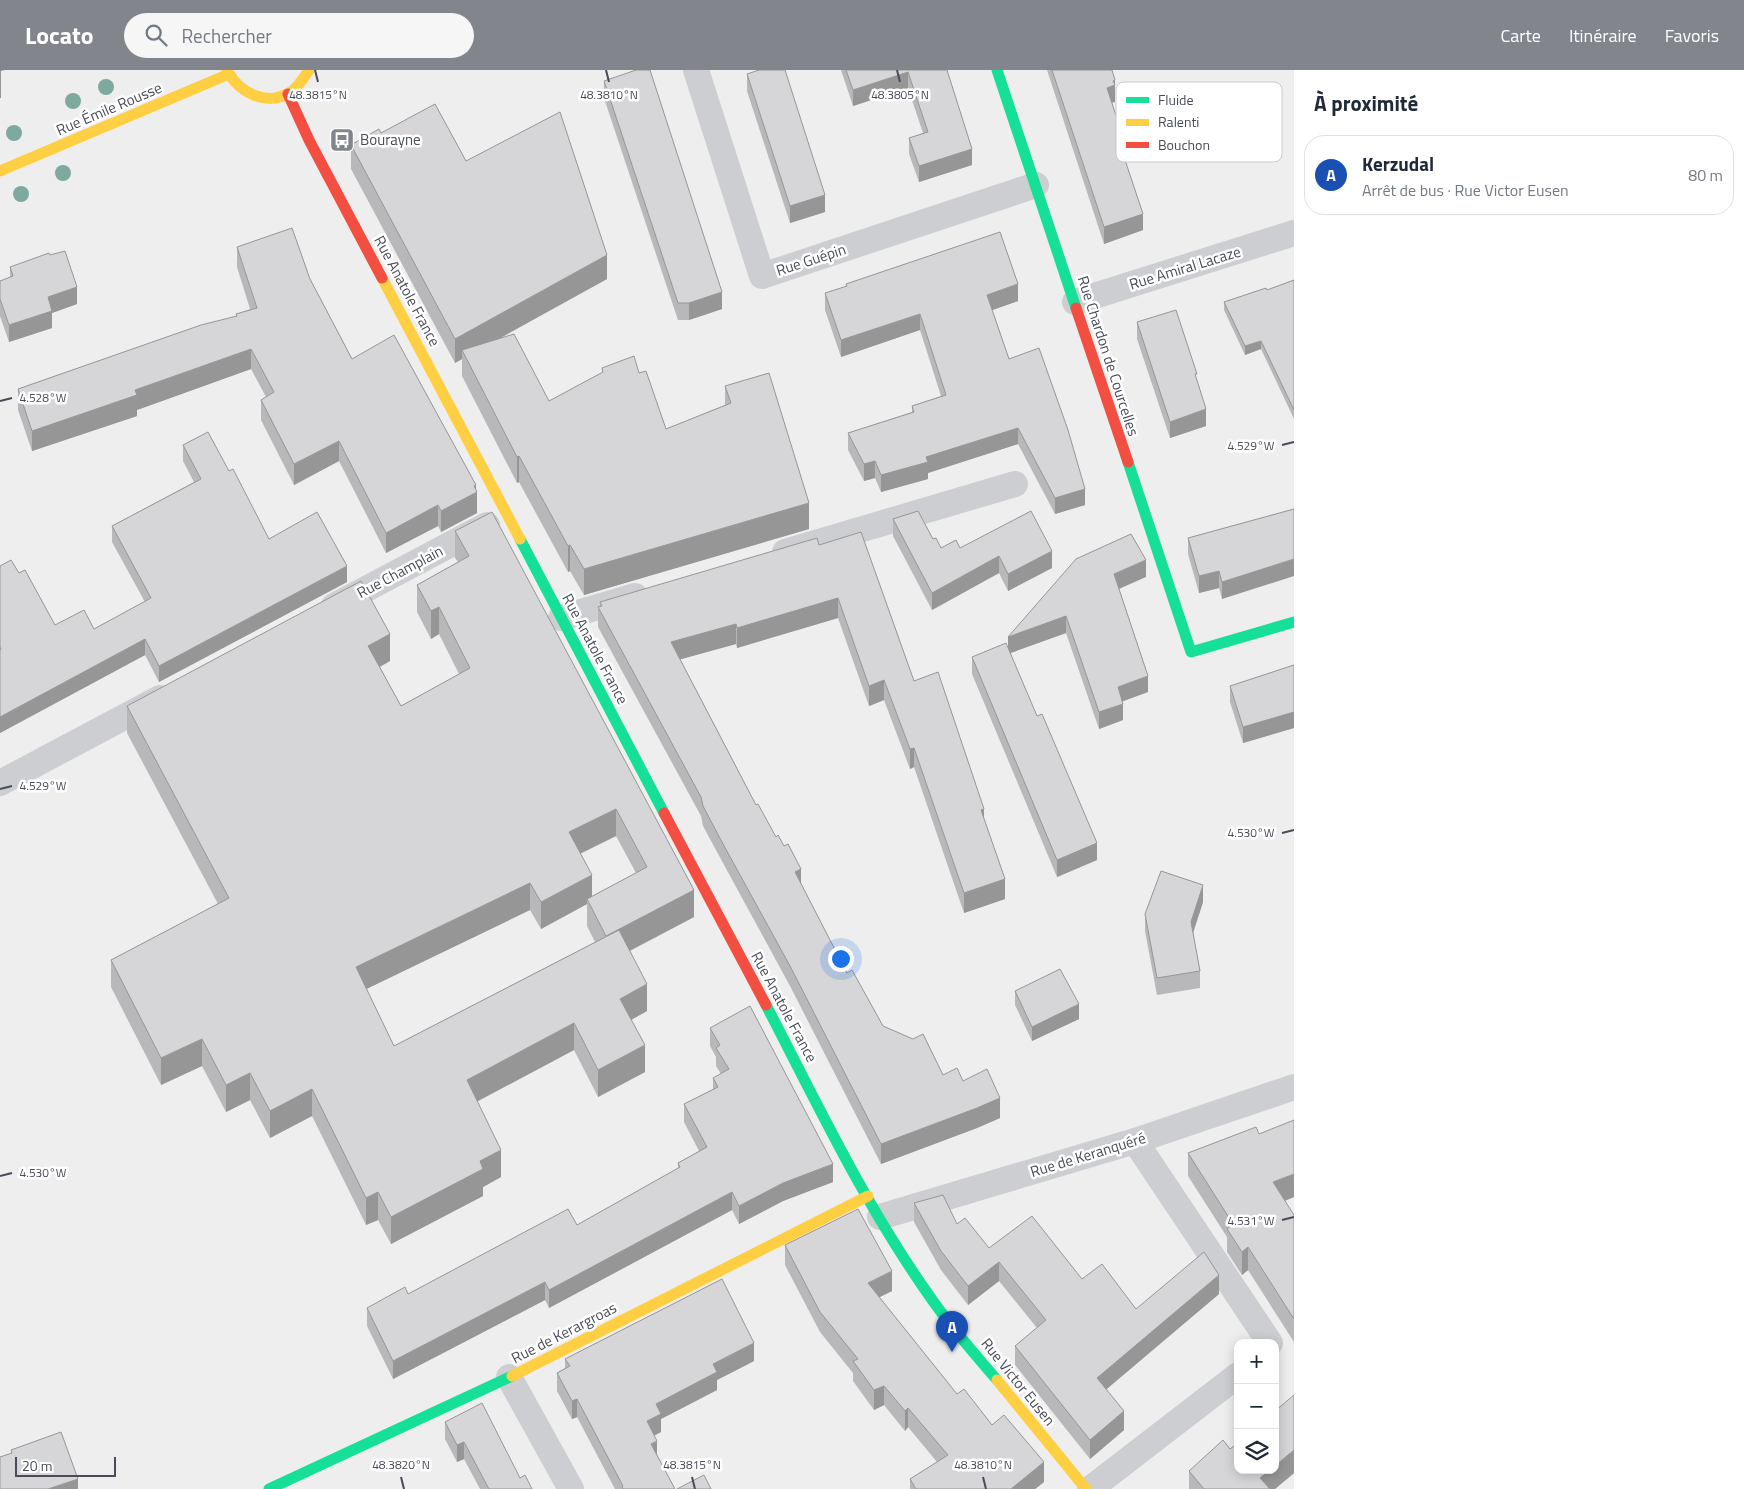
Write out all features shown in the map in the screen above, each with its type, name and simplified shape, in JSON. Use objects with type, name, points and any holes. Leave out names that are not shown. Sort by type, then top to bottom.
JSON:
[{"type":"main road","points":[[228,72],[237,86],[248,94],[262,98],[275,98],[288,94],[301,84],[309,70]]},
{"type":"main road","name":"Rue Chardon de Courcelles","points":[[997,70],[1190,652],[1294,622]]},
{"type":"main road","name":"Rue Émile Rousse","points":[[0,171],[228,72]]},
{"type":"main road","name":"Rue Anatole France","points":[[288,94],[309,140],[874,1206]]},
{"type":"main road","name":"Rue de Kerargroas","points":[[269,1489],[874,1206]]},
{"type":"main road","name":"Rue Victor Eusen","points":[[874,1206],[893,1240],[926,1291],[966,1343],[1086,1489]]},
{"type":"street","name":"Rue Guépin","points":[[696,70],[762,276],[1036,185]]},
{"type":"street","name":"Rue Amiral Lacaze","points":[[1075,302],[1294,233]]},
{"type":"street","points":[[761,559],[1014,484]]},
{"type":"street","name":"Rue Champlain","points":[[316,616],[508,514]]},
{"type":"street","points":[[562,618],[658,589]]},
{"type":"street","points":[[0,783],[184,686]]},
{"type":"street","name":"Rue de Keranquéré","points":[[874,1206],[950,1197],[1135,1140],[1294,1087]]},
{"type":"street","points":[[1135,1140],[1267,1339]]},
{"type":"street","points":[[510,1377],[571,1489]]},
{"type":"street","points":[[1090,1489],[1234,1377]]},
{"type":"building","points":[[636,70],[650,70],[722,292],[689,303],[678,303],[604,81]]},
{"type":"building","points":[[759,70],[785,70],[825,195],[790,206],[747,74]]},
{"type":"building","points":[[846,70],[947,70],[972,149],[919,166],[909,138],[928,132],[908,72],[853,90]]},
{"type":"building","points":[[1052,70],[1112,70],[1115,85],[1107,88],[1116,116],[1116,162],[1126,162],[1143,214],[1104,227]]},
{"type":"building","points":[[435,104],[466,161],[560,112],[607,255],[455,339],[351,145],[379,129],[381,133]]},
{"type":"building","points":[[292,228],[310,279],[352,359],[394,335],[476,485],[474,486],[477,492],[441,511],[438,505],[386,533],[339,441],[294,464],[261,400],[274,392],[251,349],[135,390],[137,395],[32,431],[18,389],[201,325],[237,316],[236,314],[257,308],[237,247]]},
{"type":"building","points":[[1000,232],[1018,284],[987,295],[1009,359],[1039,348],[1068,430],[1085,489],[1055,498],[1018,428],[926,457],[928,462],[881,475],[875,461],[864,464],[848,433],[914,412],[912,406],[946,395],[920,314],[841,340],[825,293],[847,286],[846,284]]},
{"type":"building","points":[[65,251],[77,287],[48,297],[52,311],[9,325],[0,299],[0,281],[13,276],[10,267],[49,253],[50,255]]},
{"type":"building","points":[[1294,280],[1294,410],[1261,341],[1245,346],[1224,302]]},
{"type":"building","points":[[1176,310],[1197,374],[1195,374],[1206,409],[1170,422],[1137,322]]},
{"type":"building","points":[[514,334],[549,401],[603,372],[602,368],[634,356],[639,373],[646,371],[666,429],[731,403],[725,386],[769,373],[809,503],[584,569],[570,545],[568,546],[519,456],[517,457],[462,350]]},
{"type":"building","points":[[208,432],[229,471],[233,469],[269,539],[317,512],[347,566],[159,666],[145,639],[0,717],[0,566],[11,560],[19,573],[25,570],[55,625],[84,610],[94,629],[151,598],[112,526],[201,479],[183,445]]},
{"type":"building","points":[[1294,509],[1294,559],[1222,582],[1219,571],[1199,576],[1188,538]]},
{"type":"building","points":[[918,511],[933,539],[936,538],[941,548],[956,540],[960,548],[1031,511],[1052,551],[1008,574],[999,556],[932,593],[893,519]]},
{"type":"building","points":[[492,512],[694,890],[606,936],[587,899],[647,867],[616,809],[569,832],[592,875],[541,902],[530,883],[356,967],[394,1046],[619,930],[647,984],[620,999],[645,1045],[598,1070],[574,1023],[467,1080],[501,1150],[480,1161],[483,1169],[391,1217],[378,1192],[366,1198],[312,1089],[270,1111],[250,1073],[226,1085],[202,1039],[161,1058],[111,960],[229,898],[127,706],[361,581],[390,634],[368,646],[401,706],[470,668],[439,607],[431,611],[417,585],[469,556],[455,531]]},
{"type":"building","points":[[861,532],[914,681],[938,672],[984,809],[981,810],[1005,879],[964,893],[914,748],[910,749],[884,680],[869,686],[838,598],[737,628],[736,624],[671,642],[756,805],[758,804],[776,837],[778,835],[784,846],[788,844],[801,869],[795,872],[847,973],[852,970],[883,1026],[913,1039],[923,1034],[943,1075],[957,1068],[963,1081],[987,1069],[1000,1098],[881,1144],[790,966],[703,806],[701,797],[598,607],[602,606],[600,602],[817,538],[819,545]]},
{"type":"building","points":[[1131,534],[1146,560],[1114,574],[1148,676],[1118,687],[1123,704],[1099,712],[1066,616],[1008,637],[1076,559]]},
{"type":"building","points":[[1006,643],[1037,716],[1042,714],[1097,843],[1057,860],[972,657]]},
{"type":"building","points":[[1294,665],[1294,712],[1243,727],[1230,686]]},
{"type":"building","points":[[1161,871],[1203,885],[1191,922],[1200,971],[1157,978],[1145,914]]},
{"type":"building","points":[[1060,969],[1079,1004],[1032,1027],[1015,991]]},
{"type":"building","points":[[750,1006],[833,1164],[783,1183],[739,1206],[732,1192],[549,1290],[545,1282],[393,1361],[367,1308],[405,1287],[408,1294],[568,1209],[577,1225],[680,1167],[678,1163],[707,1147],[684,1104],[718,1087],[713,1078],[729,1069],[716,1048],[720,1045],[710,1028]]},
{"type":"building","points":[[1294,1120],[1294,1174],[1273,1182],[1294,1215],[1294,1319],[1248,1247],[1242,1252],[1227,1229],[1233,1224],[1188,1153],[1256,1127],[1259,1134]]},
{"type":"building","points":[[943,1195],[957,1224],[965,1218],[989,1248],[1032,1216],[1082,1279],[1102,1264],[1136,1309],[1204,1252],[1219,1275],[1097,1378],[1124,1411],[1090,1440],[1015,1346],[1046,1320],[999,1262],[968,1286],[941,1251],[914,1203]]},
{"type":"building","points":[[858,1209],[892,1271],[868,1283],[957,1394],[964,1389],[992,1425],[1004,1415],[1044,1462],[1011,1489],[916,1489],[910,1479],[948,1455],[908,1408],[905,1411],[884,1386],[874,1390],[853,1361],[858,1359],[820,1312],[785,1245]]},
{"type":"building","points":[[722,1279],[754,1343],[713,1364],[717,1372],[656,1404],[661,1414],[647,1421],[657,1441],[651,1444],[675,1489],[623,1489],[577,1399],[572,1401],[557,1373],[570,1366],[565,1359]]},
{"type":"building","points":[[1294,1395],[1294,1450],[1279,1463],[1279,1429],[1279,1408]]},
{"type":"building","points":[[482,1403],[520,1478],[525,1475],[532,1489],[489,1489],[464,1442],[457,1445],[445,1422]]},
{"type":"building","points":[[61,1432],[78,1479],[48,1489],[0,1489],[0,1457],[12,1453],[11,1450]]},
{"type":"building","points":[[1223,1440],[1230,1449],[1234,1446],[1234,1474],[1265,1474],[1260,1478],[1270,1489],[1204,1489],[1189,1471]]},
{"type":"building","points":[[704,1475],[711,1489],[677,1489]]},
{"type":"traffic: fast","points":[[997,70],[1076,308]]},
{"type":"traffic: fast","points":[[1128,462],[1191,652],[1294,622]]},
{"type":"traffic: fast","points":[[520,539],[664,813]]},
{"type":"traffic: fast","points":[[766,1005],[841,1150],[881,1222],[934,1303],[997,1380]]},
{"type":"traffic: fast","points":[[269,1489],[512,1376]]},
{"type":"traffic: slow","points":[[227,70],[239,85],[255,96],[264,98],[283,96],[292,91],[309,70]]},
{"type":"traffic: slow","points":[[0,171],[229,74]]},
{"type":"traffic: slow","points":[[382,278],[520,539]]},
{"type":"traffic: slow","points":[[512,1376],[868,1196]]},
{"type":"traffic: slow","points":[[997,1380],[1086,1489]]},
{"type":"traffic: jam","points":[[288,94],[309,140],[382,278]]},
{"type":"traffic: jam","points":[[1076,308],[1128,462]]},
{"type":"traffic: jam","points":[[664,813],[766,1005]]},
{"type":"place","name":"Bourayne","points":[[342,140]]},
{"type":"place","name":"Kerzudal","points":[[952,1352]]}]
